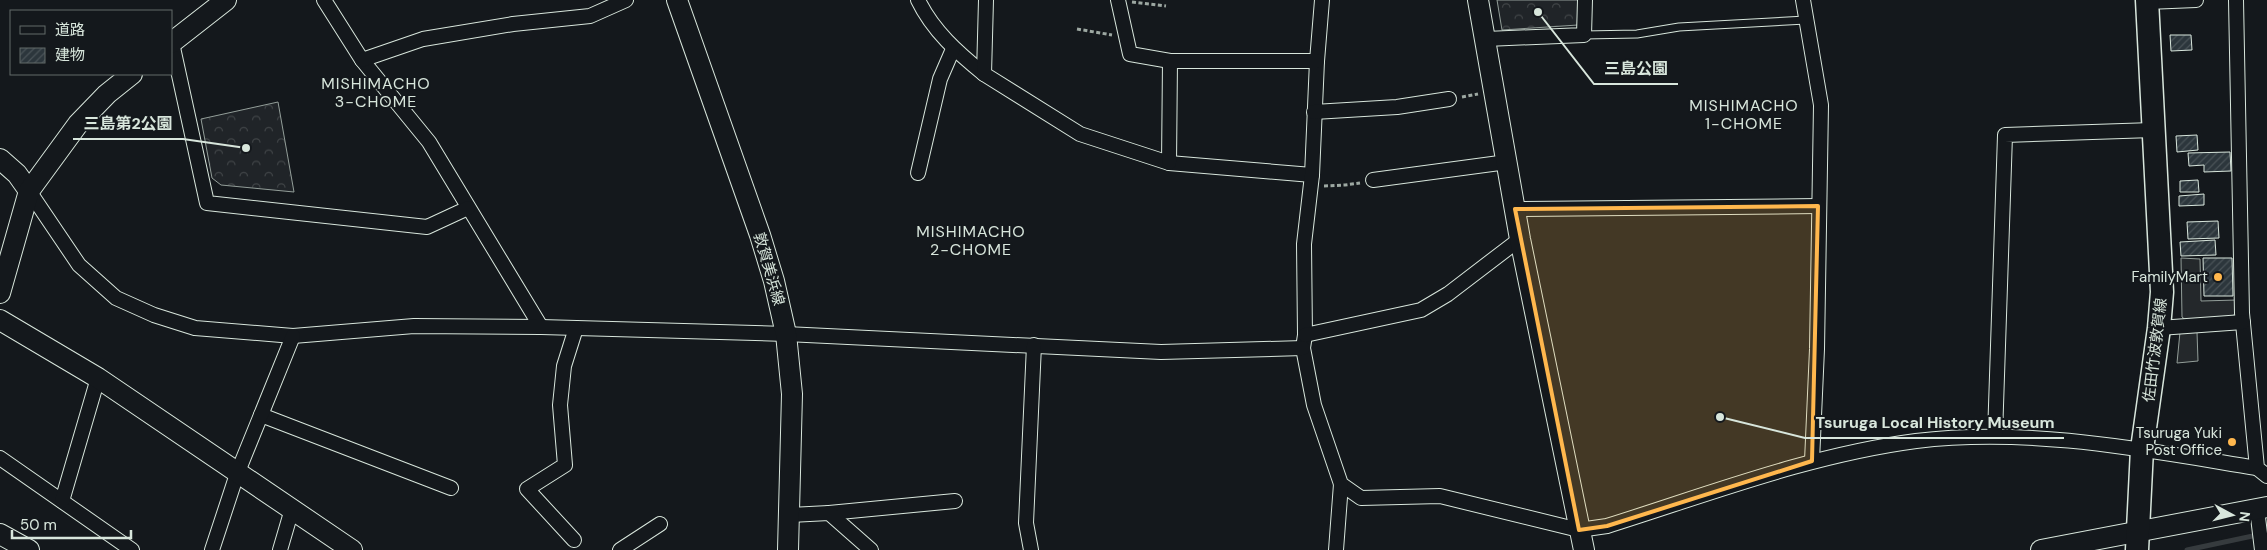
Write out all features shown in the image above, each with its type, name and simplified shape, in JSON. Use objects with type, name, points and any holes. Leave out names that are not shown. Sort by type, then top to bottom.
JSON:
[{"type":"main road","name":"佐田竹波敦賀線","points":[[2137,543],[2142,449],[2159,328],[2162,276],[2147,1]]},
{"type":"street","points":[[172,42],[226,0]]},
{"type":"street","points":[[324,0],[362,60],[429,142],[541,327]]},
{"type":"street","points":[[362,60],[423,39],[513,24],[590,16],[626,0]]},
{"type":"street","name":"敦賀美浜線","points":[[678,0],[760,234],[786,334],[792,394],[788,550]]},
{"type":"street","points":[[918,0],[924,12],[954,49],[984,74],[1080,134],[1169,163],[1312,180]]},
{"type":"street","points":[[984,74],[986,0]]},
{"type":"street","points":[[1118,0],[1130,54],[1170,61],[1316,61]]},
{"type":"street","points":[[1322,0],[1316,61],[1312,180],[1304,244],[1304,341],[1314,405],[1341,484],[1336,550]]},
{"type":"street","points":[[1478,0],[1520,239],[1584,550]]},
{"type":"street","points":[[1486,39],[1584,35],[1585,0]]},
{"type":"street","points":[[1803,0],[1821,105],[1817,349],[1812,461]]},
{"type":"street","points":[[2147,1],[2196,0]]},
{"type":"street","points":[[1341,484],[1361,498],[1440,496],[1579,530],[1608,526],[1812,461],[1916,441],[1995,436],[2082,441],[2142,449],[2262,472],[2243,322],[2236,0]]},
{"type":"street","points":[[172,47],[207,203],[427,226],[468,208]]},
{"type":"street","points":[[918,173],[940,79],[954,49]]},
{"type":"street","points":[[1169,163],[1170,61]]},
{"type":"street","points":[[0,292],[29,191],[78,124],[107,94],[131,75]]},
{"type":"street","points":[[1314,112],[1396,107],[1449,99]]},
{"type":"street","points":[[1995,436],[2004,135],[2154,130]]},
{"type":"street","points":[[0,159],[17,174],[79,264],[116,298],[154,315],[196,328],[293,336],[414,326],[541,327],[786,334],[1161,352],[1304,341],[1421,310],[1448,294],[1520,239]]},
{"type":"street","points":[[1373,180],[1507,162]]},
{"type":"street","points":[[1515,209],[1818,206]]},
{"type":"street","points":[[0,320],[98,378],[237,474],[292,509],[345,548]]},
{"type":"street","points":[[2159,328],[2243,322]]},
{"type":"street","points":[[574,540],[527,489],[565,465],[560,405],[564,366],[576,328]]},
{"type":"street","points":[[212,550],[237,474],[293,336]]},
{"type":"street","points":[[1031,550],[1026,523],[1034,345]]},
{"type":"street","points":[[62,501],[98,378]]},
{"type":"street","points":[[261,415],[451,488]]},
{"type":"street","points":[[0,458],[132,550]]},
{"type":"street","points":[[790,515],[955,501]]},
{"type":"street","points":[[280,550],[292,509]]},
{"type":"street","points":[[829,513],[871,550]]},
{"type":"street","points":[[2041,550],[2137,543],[2262,514],[2262,547]]},
{"type":"street","points":[[620,550],[660,524]]},
{"type":"street","points":[[0,534],[28,550]]},
{"type":"lane","points":[[1584,35],[1637,34],[1679,27],[1806,20]]},
{"type":"path","points":[[1118,0],[1166,6]]},
{"type":"path","points":[[1077,29],[1127,37]]},
{"type":"path","points":[[1449,99],[1495,90]]},
{"type":"path","points":[[1312,180],[1345,186],[1373,180]]},
{"type":"highlighted area","points":[[1818,206],[1812,461],[1607,526],[1579,530],[1515,209]]},
{"type":"green space","points":[[1497,0],[1578,0],[1578,25],[1502,30]]},
{"type":"green space","points":[[278,102],[294,192],[221,185],[212,178],[201,119]]},
{"type":"shaded area","points":[[2181,258],[2200,259],[2201,301],[2237,300],[2236,312],[2233,316],[2187,321],[2182,317]]},
{"type":"shaded area","points":[[2180,332],[2197,332],[2198,361],[2177,363]]},
{"type":"building","points":[[2170,35],[2191,35],[2192,50],[2171,51]]},
{"type":"building","points":[[2197,135],[2198,150],[2177,152],[2176,136]]},
{"type":"building","points":[[2230,152],[2231,171],[2204,172],[2204,165],[2189,166],[2188,153]]},
{"type":"building","points":[[2198,180],[2199,192],[2180,192],[2180,181]]},
{"type":"building","points":[[2204,194],[2204,205],[2179,206],[2179,196]]},
{"type":"building","points":[[2218,221],[2219,238],[2188,239],[2187,222]]},
{"type":"building","points":[[2215,240],[2216,255],[2181,256],[2180,242]]},
{"type":"building","name":"FamilyMart","points":[[2203,258],[2232,258],[2233,296],[2204,296]]},
{"type":"waterway","points":[[2187,550],[2267,533]]},
{"type":"place","name":"三島公園","points":[[1538,12]]},
{"type":"place","name":"三島第2公園","points":[[246,148]]},
{"type":"place","name":"FamilyMart","points":[[2218,277]]},
{"type":"place","name":"Tsuruga Local History Museum","points":[[1720,417]]},
{"type":"place","name":"Tsuruga Yuki Post Office","points":[[2232,442]]},
{"type":"district","name":"MISHIMACHO 3-CHOME","points":[[376,92]]},
{"type":"district","name":"MISHIMACHO 1-CHOME","points":[[1744,114]]},
{"type":"district","name":"MISHIMACHO 2-CHOME","points":[[971,240]]}]
